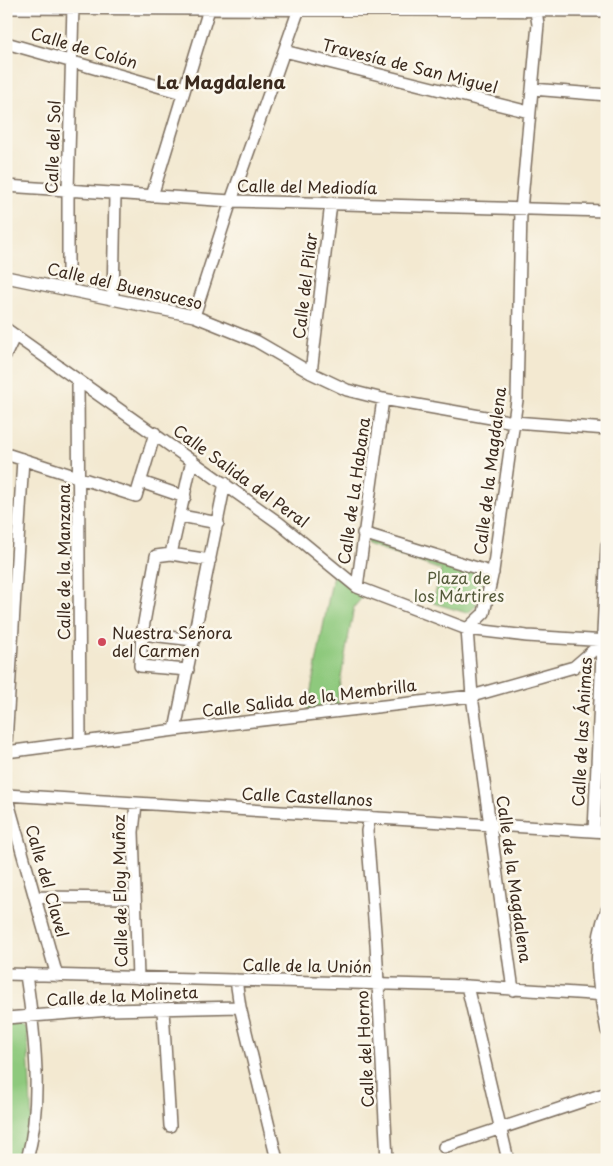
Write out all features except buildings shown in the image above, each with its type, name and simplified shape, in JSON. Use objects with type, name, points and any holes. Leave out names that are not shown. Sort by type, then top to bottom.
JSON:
[{"type":"street","name":"Calle del Sol","points":[[68,289],[68,191],[73,7]]},
{"type":"street","points":[[6,8],[536,9],[607,11]]},
{"type":"street","points":[[152,196],[182,93],[210,8]]},
{"type":"street","points":[[194,316],[231,201],[299,8]]},
{"type":"street","name":"Calle de la Magdalena","points":[[513,990],[472,696],[467,629],[484,614],[493,573],[517,400],[521,210],[532,89],[536,9]]},
{"type":"street","name":"Calle de Colón","points":[[6,43],[182,93]]},
{"type":"street","name":"Travesía de San Miguel","points":[[284,51],[529,112]]},
{"type":"street","points":[[532,89],[607,95]]},
{"type":"street","name":"Calle del Mediodía","points":[[6,186],[231,201],[607,211]]},
{"type":"street","points":[[113,299],[116,194]]},
{"type":"street","name":"Calle del Pilar","points":[[311,373],[330,203]]},
{"type":"street","name":"Calle del Buensuceso","points":[[6,277],[194,316],[256,341],[311,373],[347,390],[383,399],[514,422],[607,429]]},
{"type":"street","points":[[6,354],[11,332]]},
{"type":"street","name":"Calle Salida del Peral","points":[[11,332],[225,483],[279,523],[357,587],[467,629],[605,642]]},
{"type":"street","name":"Calle de la Manzana","points":[[78,381],[80,742]]},
{"type":"street","name":"Calle de La Habana","points":[[357,587],[383,399]]},
{"type":"street","points":[[6,454],[136,496],[155,434]]},
{"type":"street","points":[[6,743],[23,459]]},
{"type":"street","points":[[171,554],[192,460]]},
{"type":"street","points":[[140,482],[185,497]]},
{"type":"street","points":[[175,730],[225,483]]},
{"type":"street","points":[[181,516],[218,523]]},
{"type":"street","points":[[363,533],[493,573]]},
{"type":"street","name":"Calle de las Ánimas","points":[[594,831],[605,642],[607,545]]},
{"type":"street","points":[[188,670],[140,666],[142,634],[156,556],[171,554],[210,560]]},
{"type":"street","points":[[142,634],[194,640]]},
{"type":"street","name":"Calle Salida de la Membrilla","points":[[6,752],[175,730],[472,696],[574,667],[605,642]]},
{"type":"street","name":"Calle Castellanos","points":[[6,795],[607,832]]},
{"type":"street","name":"Calle del Clavel","points":[[6,795],[57,976]]},
{"type":"street","name":"Calle de Eloy Muñoz","points":[[136,804],[134,832],[138,978]]},
{"type":"street","name":"Calle del Horno","points":[[370,817],[367,831],[378,984],[387,1160]]},
{"type":"street","points":[[35,898],[135,898]]},
{"type":"street","points":[[607,910],[598,941],[596,963],[603,995],[607,1031]]},
{"type":"street","name":"Calle de la Unión","points":[[6,974],[467,986],[603,995]]},
{"type":"street","points":[[26,975],[32,1017],[37,1102],[34,1133],[26,1160]]},
{"type":"street","points":[[236,980],[240,1008],[276,1160]]},
{"type":"street","points":[[467,986],[508,1160]]},
{"type":"street","name":"Calle de la Molineta","points":[[6,1018],[110,1010],[240,1008]]},
{"type":"street","points":[[163,1010],[170,1126]]},
{"type":"street","points":[[444,1147],[607,1093]]},
{"type":"green space","name":"Plaza de los Mártires","points":[[370,530],[485,573],[480,596],[472,610],[467,613],[433,603],[441,570],[367,544]]},
{"type":"green space","points":[[333,575],[365,594],[354,607],[337,699],[340,705],[307,711]]},
{"type":"green space","points":[[6,1023],[19,1023],[27,1029],[32,1126],[23,1160],[6,1160]]},
{"type":"place","name":"Nuestra Señora del Carmen","points":[[102,642]]},
{"type":"district","name":"La Magdalena","points":[[221,83]]}]
